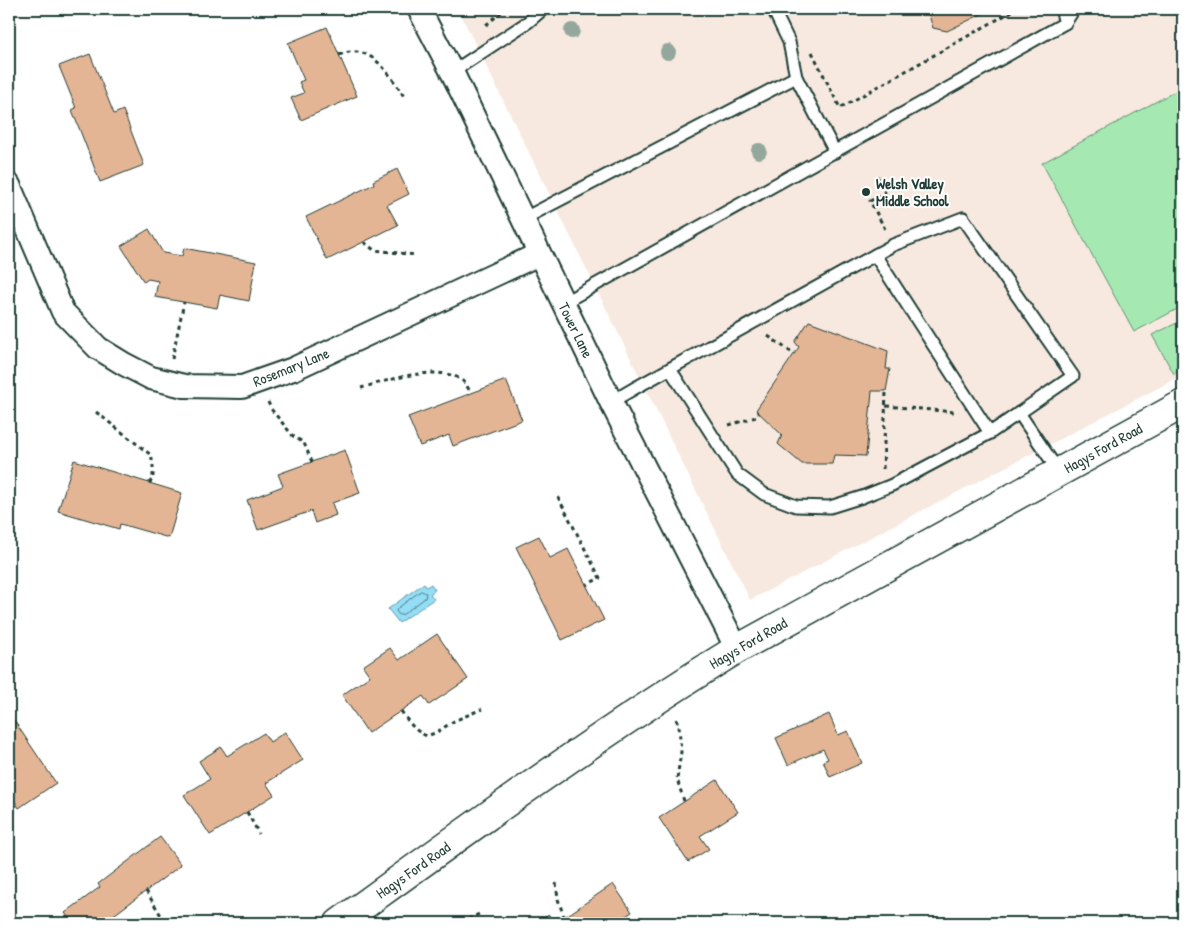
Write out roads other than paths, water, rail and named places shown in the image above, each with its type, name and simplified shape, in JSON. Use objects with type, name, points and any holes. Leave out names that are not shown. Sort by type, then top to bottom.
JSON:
[{"type":"street","name":"Tower Lane","points":[[419,9],[452,72],[611,402],[737,648]]},
{"type":"street","name":"Rosemary Lane","points":[[9,185],[63,312],[98,348],[124,364],[151,378],[184,386],[242,387],[293,369],[540,254]]},
{"type":"street","name":"Hagys Ford Road","points":[[339,923],[556,768],[737,648],[1183,404]]},
{"type":"lane","points":[[452,72],[528,22],[543,9]]},
{"type":"lane","points":[[773,9],[789,42],[796,77],[835,152]]},
{"type":"lane","points":[[1061,9],[1065,23]]},
{"type":"lane","points":[[563,303],[1065,23],[1074,9]]},
{"type":"lane","points":[[523,219],[796,77]]},
{"type":"lane","points":[[611,402],[670,369],[751,324],[874,255],[893,245],[963,218],[1073,376],[990,433],[882,489],[830,507],[796,506],[764,494],[737,474],[670,369]]},
{"type":"lane","points":[[874,255],[990,433]]},
{"type":"lane","points":[[1019,412],[1059,472]]},
{"type":"water","points":[[424,583],[426,587],[431,584],[435,590],[430,594],[434,599],[399,623],[388,609]]},
{"type":"place","name":"Welsh Valley Middle School","points":[[866,192]]}]
